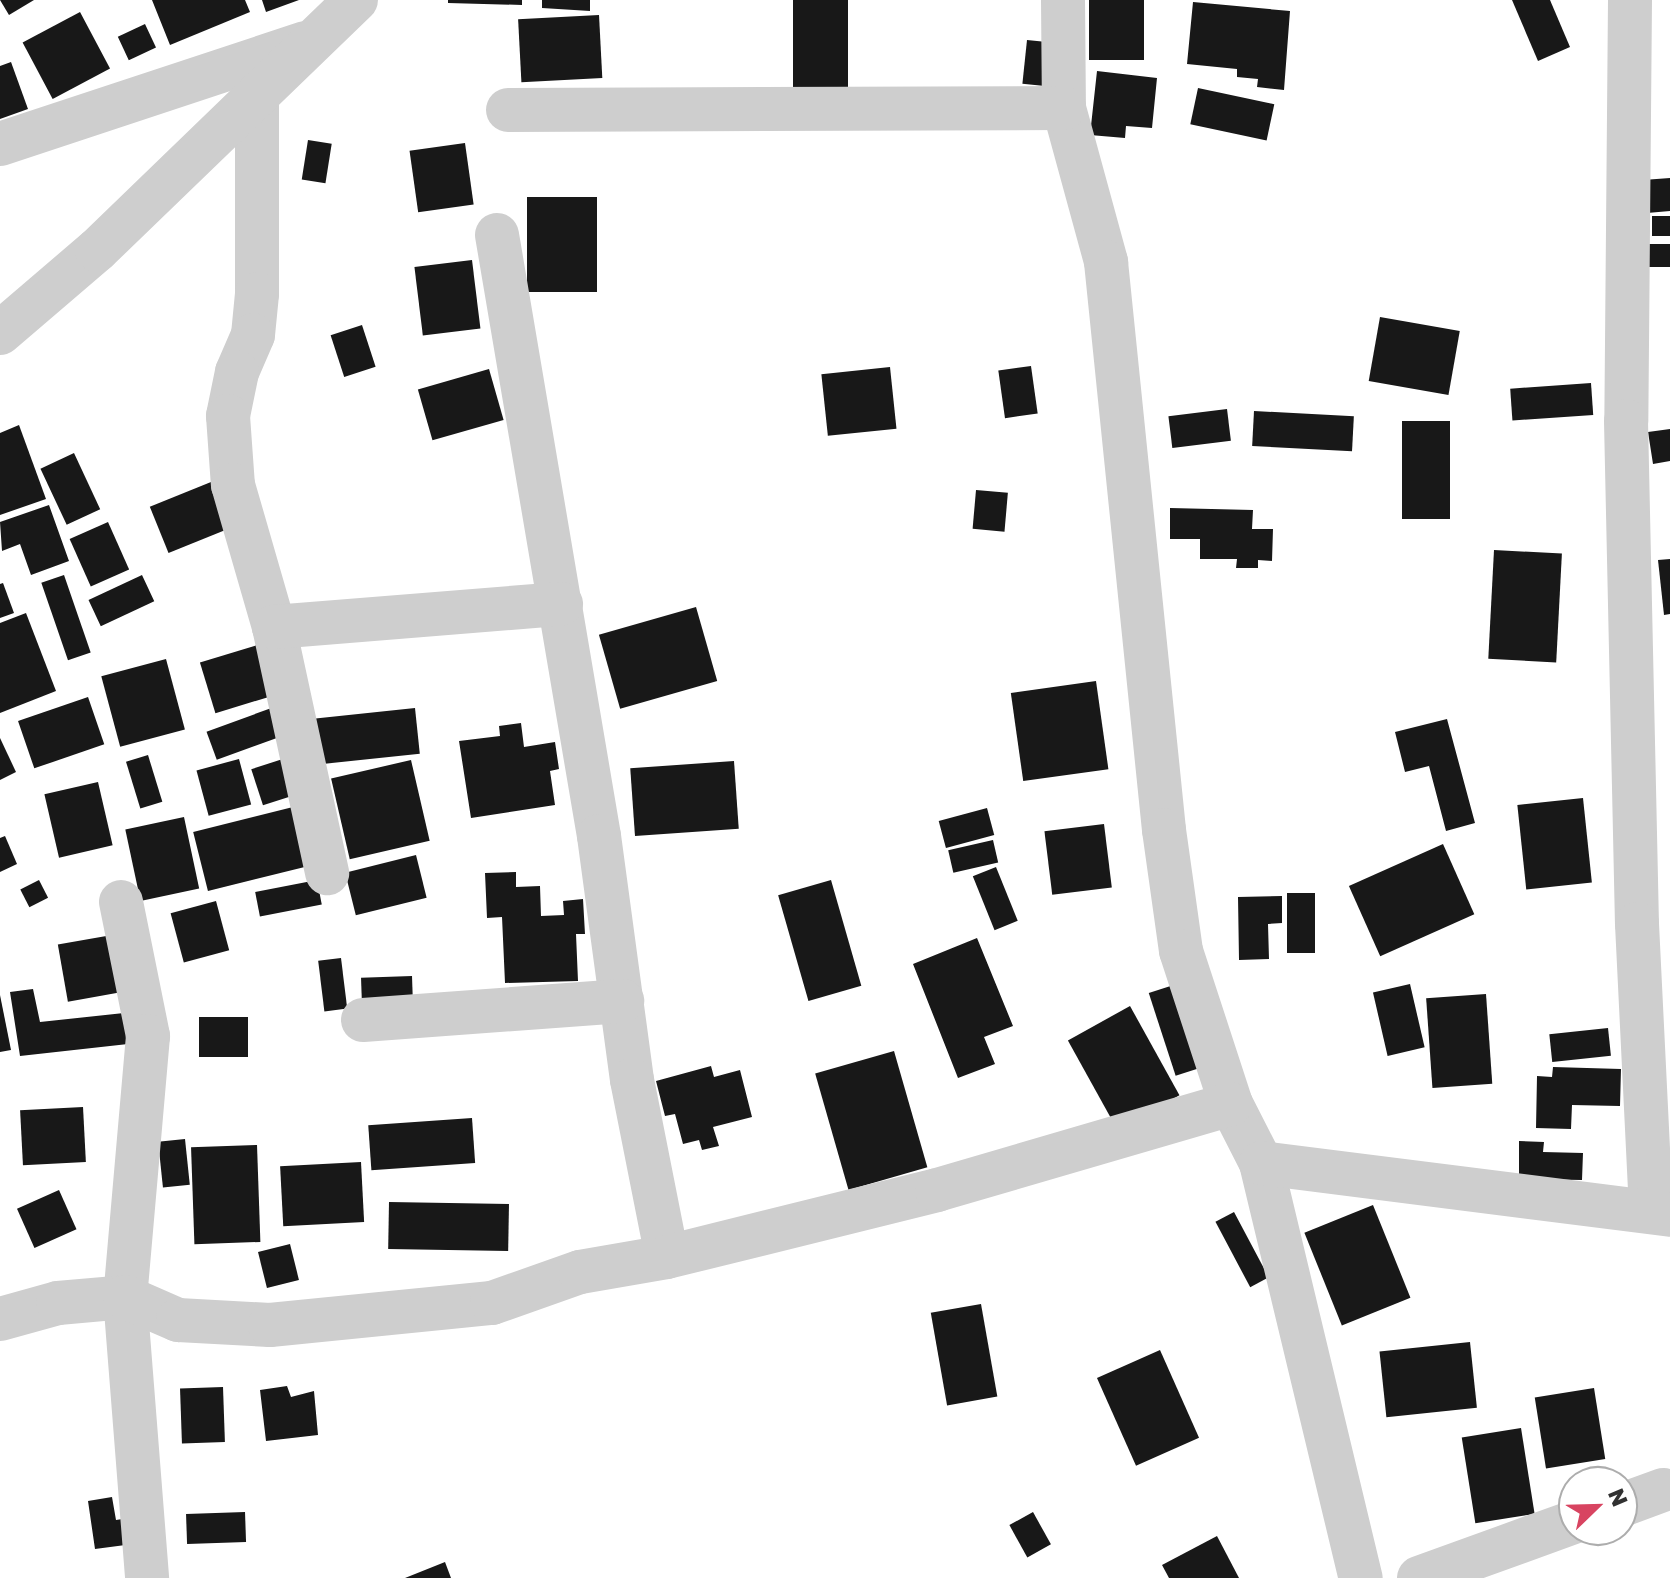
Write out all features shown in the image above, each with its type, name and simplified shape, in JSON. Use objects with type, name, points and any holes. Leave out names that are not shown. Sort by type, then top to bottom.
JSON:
[{"type":"street","points":[[0,333],[97,250],[356,0]]},
{"type":"street","points":[[1063,0],[1064,108],[1106,262],[1164,830],[1181,951],[1231,1104],[1261,1163],[1361,1578]]},
{"type":"street","points":[[1261,1163],[1660,1213],[1637,924],[1626,421],[1633,4]]},
{"type":"street","points":[[0,144],[318,39]]},
{"type":"street","points":[[257,96],[257,294],[253,335],[237,372],[228,416],[233,485],[274,627],[327,873]]},
{"type":"street","points":[[508,110],[1064,108]]},
{"type":"street","points":[[497,235],[561,604],[637,1110],[667,1257]]},
{"type":"street","points":[[274,627],[561,604]]},
{"type":"street","points":[[121,902],[148,1036],[125,1297],[134,1463],[147,1578]]},
{"type":"street","points":[[363,1020],[622,1001]]},
{"type":"street","points":[[0,1319],[58,1303],[125,1297],[178,1320],[270,1325],[492,1303],[580,1272],[667,1257],[937,1190],[1231,1104]]},
{"type":"street","points":[[1638,1499],[1663,1490]]},
{"type":"street","points":[[1419,1578],[1558,1528]]},
{"type":"building","points":[[0,0],[34,0],[9,15]]},
{"type":"building","points":[[152,0],[245,0],[250,12],[170,45]]},
{"type":"building","points":[[262,0],[299,0],[266,12]]},
{"type":"building","points":[[448,0],[522,0],[522,5],[448,3]]},
{"type":"building","points":[[542,0],[590,0],[590,11],[542,8]]},
{"type":"building","points":[[793,0],[848,0],[848,94],[793,94]]},
{"type":"building","points":[[1089,0],[1144,0],[1144,60],[1089,60]]},
{"type":"building","points":[[1512,0],[1550,0],[1570,47],[1538,61]]},
{"type":"building","points":[[1193,2],[1290,11],[1284,90],[1257,87],[1258,79],[1237,77],[1237,69],[1187,64]]},
{"type":"building","points":[[80,12],[110,69],[53,99],[23,43]]},
{"type":"building","points":[[599,15],[602,78],[521,82],[518,19]]},
{"type":"building","points":[[145,24],[156,48],[129,60],[118,37]]},
{"type":"building","points":[[1027,40],[1047,42],[1042,86],[1022,84]]},
{"type":"building","points":[[11,62],[28,109],[0,119],[0,66]]},
{"type":"building","points":[[1097,71],[1157,78],[1152,128],[1126,126],[1125,138],[1090,135]]},
{"type":"building","points":[[1198,88],[1274,104],[1267,140],[1190,124]]},
{"type":"building","points":[[308,140],[332,144],[325,183],[302,180]]},
{"type":"building","points":[[465,143],[474,204],[418,212],[410,151]]},
{"type":"building","points":[[1670,178],[1670,211],[1647,213],[1643,180]]},
{"type":"building","points":[[527,197],[597,197],[597,292],[527,292]]},
{"type":"building","points":[[1652,216],[1670,216],[1670,236],[1652,236]]},
{"type":"building","points":[[1643,244],[1670,244],[1670,267],[1643,267]]},
{"type":"building","points":[[472,260],[480,328],[423,336],[414,267]]},
{"type":"building","points":[[1380,317],[1460,331],[1448,395],[1369,381]]},
{"type":"building","points":[[362,325],[376,367],[344,377],[331,335]]},
{"type":"building","points":[[1031,366],[1038,414],[1005,418],[998,371]]},
{"type":"building","points":[[890,367],[896,429],[828,436],[821,374]]},
{"type":"building","points":[[489,369],[504,420],[432,440],[418,389]]},
{"type":"building","points":[[1591,383],[1593,415],[1512,421],[1510,389]]},
{"type":"building","points":[[1227,409],[1231,441],[1172,448],[1168,416]]},
{"type":"building","points":[[1254,411],[1354,416],[1352,451],[1252,446]]},
{"type":"building","points":[[1402,421],[1450,421],[1450,519],[1402,519]]},
{"type":"building","points":[[19,425],[46,499],[0,515],[0,433]]},
{"type":"building","points":[[1670,429],[1670,461],[1653,464],[1648,432]]},
{"type":"building","points":[[74,453],[100,509],[67,525],[40,469]]},
{"type":"building","points":[[211,482],[230,528],[169,553],[150,507]]},
{"type":"building","points":[[976,490],[1008,493],[1004,532],[973,529]]},
{"type":"building","points":[[49,505],[69,561],[31,575],[20,544],[2,551],[0,522]]},
{"type":"building","points":[[1170,508],[1253,510],[1252,529],[1273,529],[1272,561],[1258,560],[1258,568],[1236,568],[1237,559],[1200,559],[1200,539],[1170,539]]},
{"type":"building","points":[[108,522],[129,570],[91,587],[70,539]]},
{"type":"building","points":[[1494,550],[1562,554],[1556,662],[1488,659]]},
{"type":"building","points":[[1670,559],[1670,614],[1664,615],[1658,560]]},
{"type":"building","points":[[64,575],[91,653],[68,660],[41,583]]},
{"type":"building","points":[[142,575],[154,601],[101,626],[89,600]]},
{"type":"building","points":[[3,583],[14,613],[0,618],[0,584]]},
{"type":"building","points":[[696,607],[717,681],[620,709],[599,635]]},
{"type":"building","points":[[26,613],[56,691],[0,713],[0,623]]},
{"type":"building","points":[[264,643],[279,694],[215,713],[200,663]]},
{"type":"building","points":[[166,659],[185,730],[120,747],[101,676]]},
{"type":"building","points":[[1096,681],[1108,769],[1023,781],[1011,693]]},
{"type":"building","points":[[88,697],[104,744],[34,768],[18,721]]},
{"type":"building","points":[[277,706],[287,734],[217,760],[207,732]]},
{"type":"building","points":[[415,708],[420,754],[320,764],[316,718]]},
{"type":"building","points":[[1447,719],[1475,823],[1446,831],[1429,766],[1405,772],[1395,732]]},
{"type":"building","points":[[521,723],[524,747],[555,742],[559,769],[550,771],[555,805],[471,818],[459,741],[500,736],[499,726]]},
{"type":"building","points":[[0,738],[16,772],[0,780]]},
{"type":"building","points":[[148,755],[162,802],[140,809],[126,762]]},
{"type":"building","points":[[295,755],[307,791],[263,805],[251,769]]},
{"type":"building","points":[[239,759],[251,804],[209,816],[196,770]]},
{"type":"building","points":[[411,760],[430,841],[350,859],[331,778]]},
{"type":"building","points":[[734,761],[739,829],[635,836],[630,768]]},
{"type":"building","points":[[98,782],[113,845],[59,858],[44,794]]},
{"type":"building","points":[[1583,798],[1592,883],[1526,889],[1517,805]]},
{"type":"building","points":[[297,806],[312,865],[208,891],[193,832]]},
{"type":"building","points":[[987,808],[994,835],[946,848],[939,821]]},
{"type":"building","points":[[184,817],[199,888],[140,901],[125,829]]},
{"type":"building","points":[[1104,824],[1112,888],[1052,895],[1044,831]]},
{"type":"building","points":[[5,836],[17,864],[0,872],[0,838]]},
{"type":"building","points":[[993,840],[998,862],[953,873],[948,850]]},
{"type":"building","points":[[1443,844],[1474,914],[1380,956],[1349,886]]},
{"type":"building","points":[[416,855],[427,898],[356,915],[345,873]]},
{"type":"building","points":[[996,867],[1018,921],[995,930],[973,876]]},
{"type":"building","points":[[516,872],[516,887],[540,886],[541,916],[564,915],[563,901],[583,899],[585,934],[576,934],[578,981],[505,983],[502,917],[487,918],[485,873]]},
{"type":"building","points":[[39,880],[48,898],[29,907],[20,890]]},
{"type":"building","points":[[317,880],[322,905],[260,917],[255,892]]},
{"type":"building","points":[[831,880],[861,986],[808,1001],[778,895]]},
{"type":"building","points":[[1287,893],[1315,893],[1315,953],[1287,953]]},
{"type":"building","points":[[1282,896],[1282,923],[1268,924],[1269,959],[1239,960],[1238,897]]},
{"type":"building","points":[[216,901],[229,950],[184,962],[171,913]]},
{"type":"building","points":[[112,935],[122,992],[68,1002],[58,945]]},
{"type":"building","points":[[977,938],[1013,1026],[984,1037],[995,1064],[958,1078],[913,964]]},
{"type":"building","points":[[341,958],[347,1009],[324,1011],[318,961]]},
{"type":"building","points":[[412,976],[413,1001],[362,1003],[361,978]]},
{"type":"building","points":[[1183,982],[1210,1065],[1176,1076],[1149,993]]},
{"type":"building","points":[[1410,984],[1425,1047],[1388,1056],[1373,993]]},
{"type":"building","points":[[33,989],[40,1022],[124,1013],[128,1044],[20,1056],[10,992]]},
{"type":"building","points":[[1486,994],[1492,1084],[1432,1088],[1426,998]]},
{"type":"building","points":[[0,995],[11,1050],[0,1052]]},
{"type":"building","points":[[1130,1006],[1179,1095],[1117,1130],[1068,1040]]},
{"type":"building","points":[[199,1017],[248,1017],[248,1057],[199,1057]]},
{"type":"building","points":[[1608,1028],[1611,1056],[1552,1062],[1549,1034]]},
{"type":"building","points":[[894,1051],[927,1167],[849,1190],[815,1074]]},
{"type":"building","points":[[711,1066],[714,1077],[740,1070],[752,1117],[713,1127],[719,1146],[702,1150],[699,1140],[683,1144],[675,1114],[665,1116],[656,1081]]},
{"type":"building","points":[[1553,1067],[1621,1069],[1620,1106],[1572,1105],[1571,1129],[1536,1128],[1537,1076],[1552,1077]]},
{"type":"building","points":[[83,1107],[86,1162],[23,1165],[20,1110]]},
{"type":"building","points":[[472,1118],[475,1163],[371,1170],[368,1125]]},
{"type":"building","points":[[185,1139],[190,1185],[163,1188],[158,1142]]},
{"type":"building","points":[[1519,1141],[1544,1142],[1543,1152],[1583,1153],[1582,1180],[1519,1179]]},
{"type":"building","points":[[257,1145],[260,1242],[194,1244],[191,1147]]},
{"type":"building","points":[[361,1162],[364,1222],[283,1226],[280,1166]]},
{"type":"building","points":[[59,1190],[76,1229],[34,1248],[17,1209]]},
{"type":"building","points":[[389,1202],[509,1204],[508,1251],[388,1249]]},
{"type":"building","points":[[1373,1205],[1410,1298],[1342,1325],[1304,1233]]},
{"type":"building","points":[[1234,1212],[1269,1277],[1250,1287],[1215,1222]]},
{"type":"building","points":[[290,1244],[299,1280],[267,1288],[258,1252]]},
{"type":"building","points":[[981,1304],[997,1397],[947,1405],[931,1313]]},
{"type":"building","points":[[1470,1342],[1477,1408],[1386,1417],[1379,1352]]},
{"type":"building","points":[[1160,1350],[1199,1438],[1136,1466],[1097,1378]]},
{"type":"building","points":[[287,1386],[291,1397],[314,1391],[318,1435],[266,1441],[260,1390]]},
{"type":"building","points":[[223,1387],[225,1442],[182,1443],[180,1389]]},
{"type":"building","points":[[1594,1388],[1605,1459],[1546,1468],[1535,1397]]},
{"type":"building","points":[[1521,1428],[1535,1514],[1475,1523],[1462,1437]]},
{"type":"building","points":[[112,1497],[116,1520],[129,1518],[133,1544],[95,1549],[88,1501]]},
{"type":"building","points":[[245,1512],[246,1542],[187,1544],[186,1514]]},
{"type":"building","points":[[1033,1512],[1051,1544],[1027,1557],[1009,1525]]},
{"type":"building","points":[[1217,1536],[1239,1578],[1169,1578],[1162,1565]]},
{"type":"building","points":[[445,1562],[451,1578],[405,1578]]}]
